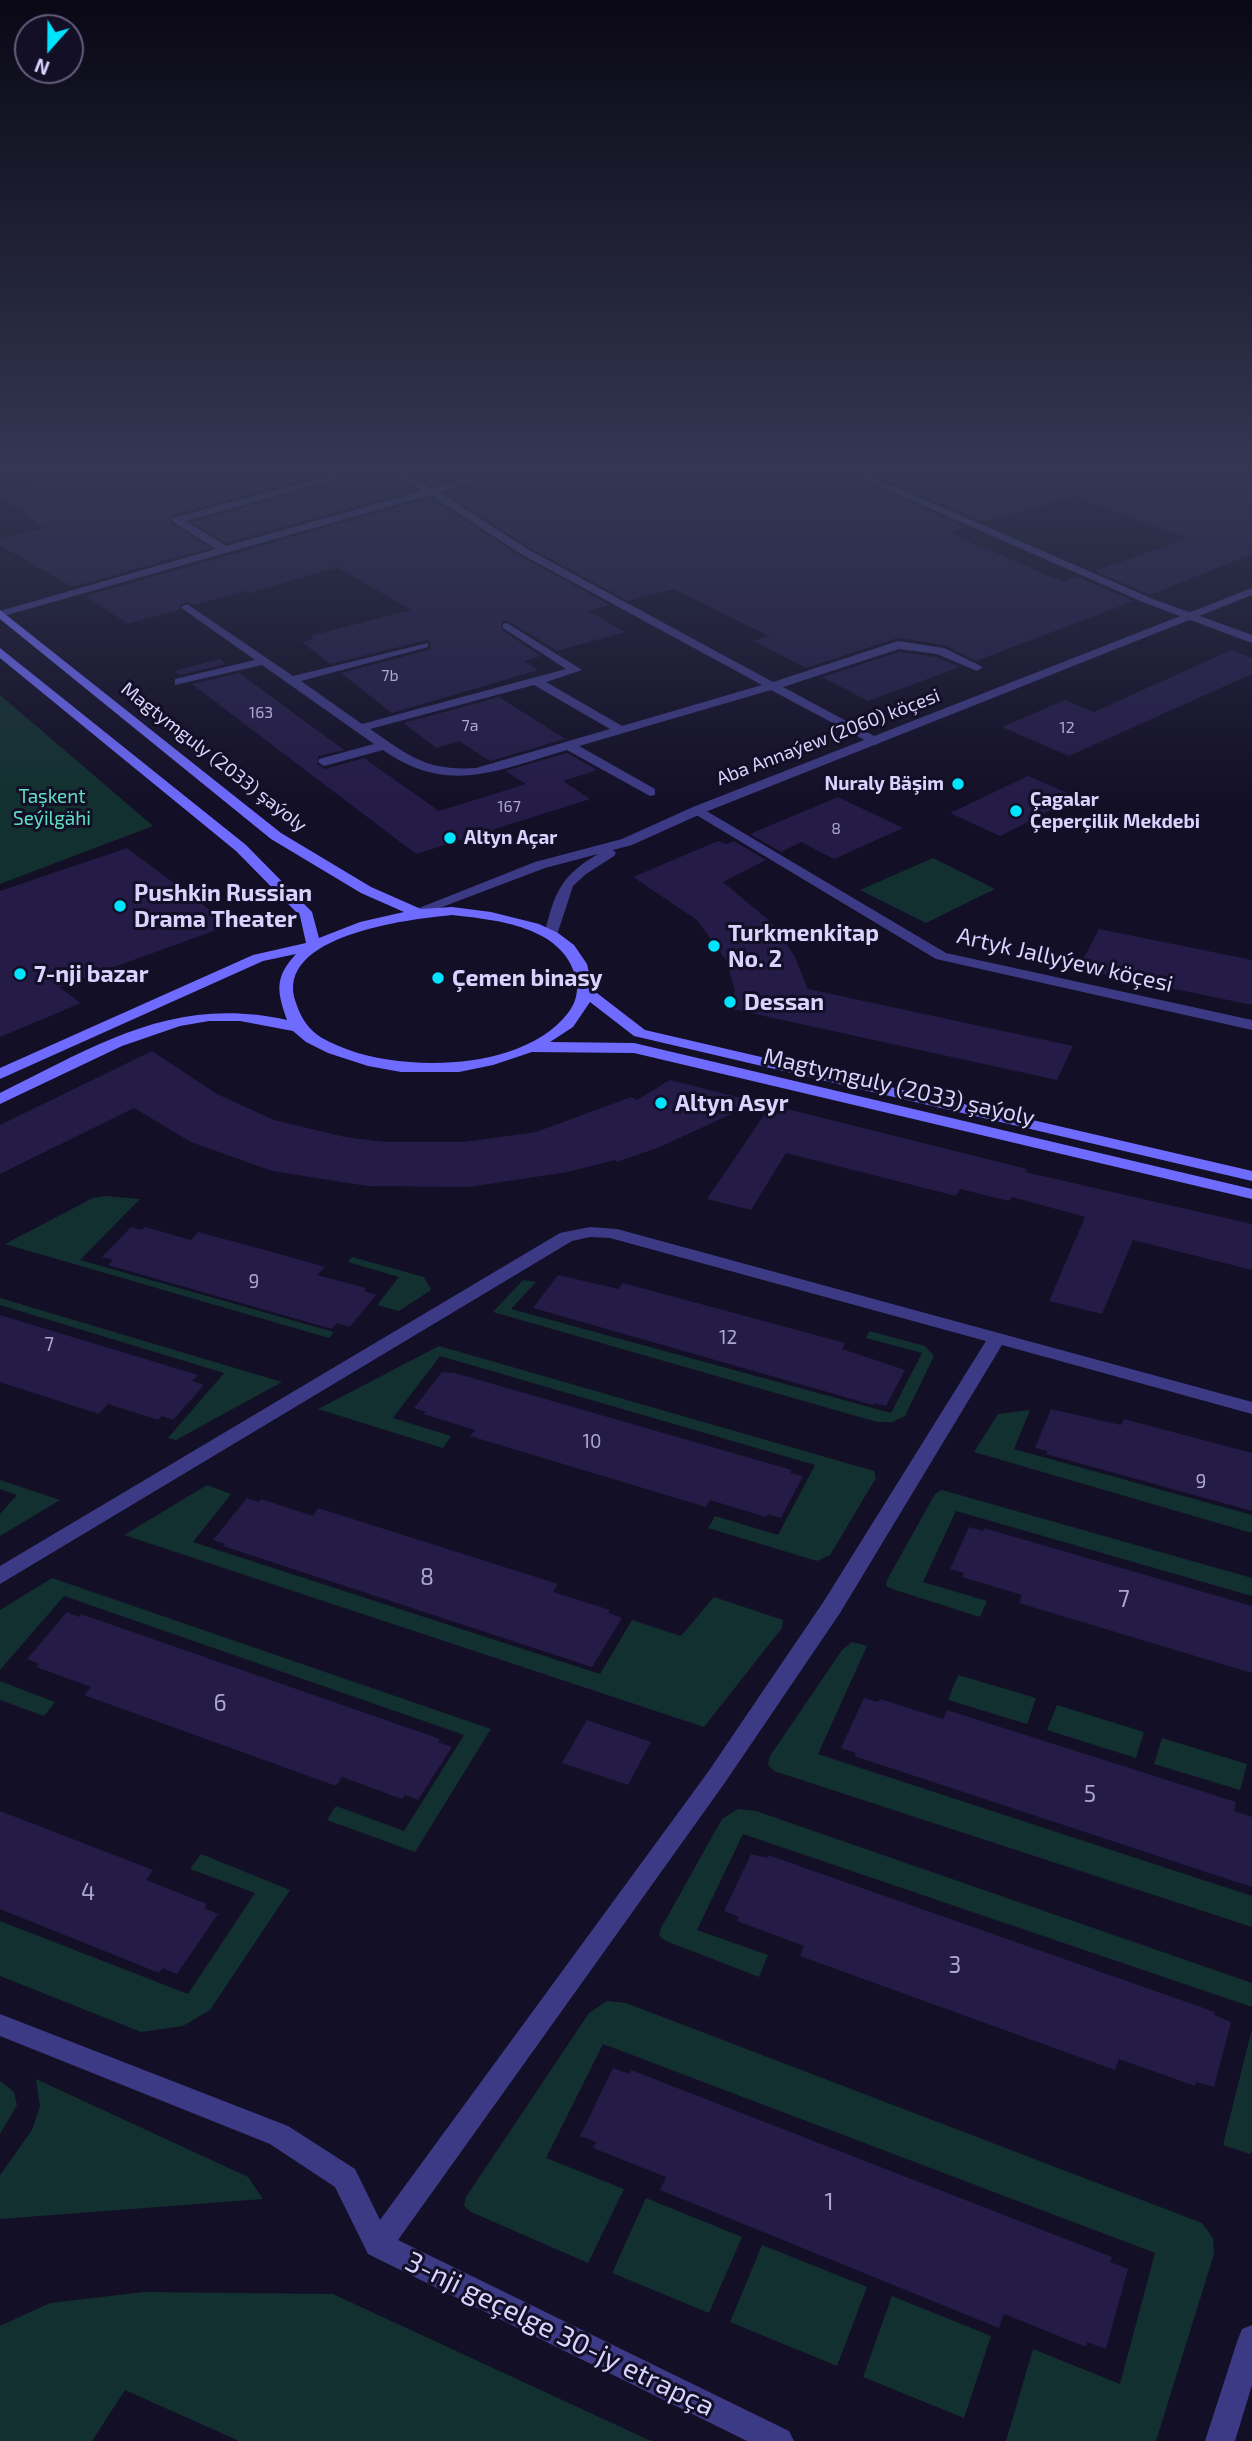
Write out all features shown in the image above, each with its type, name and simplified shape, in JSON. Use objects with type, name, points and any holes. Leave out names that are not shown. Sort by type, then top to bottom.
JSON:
[{"type":"main road","name":"Magtymguly (2033) şaýoly","points":[[1,614],[276,836],[366,890],[416,912]]},
{"type":"main road","points":[[0,652],[241,848],[307,915],[314,946]]},
{"type":"main road","points":[[416,912],[487,914],[522,922],[551,935],[572,952],[585,971],[586,992],[578,1010],[563,1027],[532,1047],[502,1058],[456,1066],[408,1067],[362,1060],[324,1046],[298,1027],[285,1006],[285,984],[297,962],[314,946],[338,932],[370,921],[416,912]]},
{"type":"main road","points":[[0,1074],[258,958],[314,946]]},
{"type":"main road","name":"Magtymguly (2033) şaýoly","points":[[586,992],[640,1032],[1252,1175]]},
{"type":"main road","points":[[0,1099],[150,1029],[193,1019],[239,1016],[298,1027]]},
{"type":"main road","name":"Magtymguly (2033) şaýoly","points":[[532,1047],[634,1048],[1252,1194]]},
{"type":"street","points":[[1,614],[120,580]]},
{"type":"street","points":[[576,580],[874,741]]},
{"type":"street","points":[[1104,580],[1188,616],[1252,639]]},
{"type":"street","name":"Aba Annaýew (2060) köçesi","points":[[416,912],[540,865],[627,842],[698,810],[1252,591]]},
{"type":"street","points":[[187,607],[410,763],[433,771],[457,774],[477,772],[772,686],[898,645],[940,651],[976,667]]},
{"type":"street","points":[[360,728],[537,682],[572,672],[576,668],[507,626]]},
{"type":"street","points":[[291,680],[424,645]]},
{"type":"street","points":[[179,682],[264,661]]},
{"type":"street","points":[[537,682],[621,730]]},
{"type":"street","points":[[324,762],[385,745]]},
{"type":"street","points":[[568,745],[650,792]]},
{"type":"street","name":"Artyk Jallyýew köçesi","points":[[698,810],[941,956],[1252,1025]]},
{"type":"street","points":[[551,935],[562,889],[576,872],[627,842]]},
{"type":"street","points":[[0,1576],[566,1237],[590,1233],[611,1233],[1252,1408]]},
{"type":"street","points":[[0,2025],[278,2135],[345,2178],[378,2245],[716,1778],[832,1607],[997,1338]]},
{"type":"street","name":"3-nji geçelge 30-jy etrapça","points":[[378,2245],[779,2441]]},
{"type":"street","points":[[1220,2441],[1252,2339]]},
{"type":"green space","name":"Taşkent Seýilgähi","points":[[0,695],[153,826],[0,884]]},
{"type":"green space","points":[[933,858],[995,889],[926,923],[860,890]]},
{"type":"green space","points":[[106,1196],[140,1199],[80,1260],[334,1332],[329,1338],[5,1244],[93,1198]]},
{"type":"green space","points":[[352,1257],[424,1277],[431,1290],[399,1311],[377,1305],[399,1277],[348,1262]]},
{"type":"green space","points":[[523,1280],[536,1282],[511,1309],[891,1413],[922,1353],[866,1338],[869,1331],[925,1346],[934,1356],[905,1416],[892,1422],[877,1422],[493,1312]]},
{"type":"green space","points":[[0,1298],[282,1382],[176,1440],[168,1438],[224,1373],[0,1305]]},
{"type":"green space","points":[[439,1346],[874,1471],[876,1478],[830,1555],[817,1561],[708,1528],[715,1516],[778,1535],[815,1465],[440,1356],[393,1418],[451,1436],[443,1448],[318,1409]]},
{"type":"green space","points":[[1030,1410],[1014,1449],[1252,1515],[1252,1533],[974,1452],[998,1414]]},
{"type":"green space","points":[[0,1480],[60,1500],[0,1536],[0,1514],[17,1495],[0,1489]]},
{"type":"green space","points":[[207,1485],[231,1494],[193,1542],[600,1674],[632,1620],[681,1636],[714,1597],[783,1620],[782,1628],[704,1727],[124,1535]]},
{"type":"green space","points":[[942,1490],[1252,1578],[1252,1596],[956,1511],[923,1582],[987,1601],[980,1617],[886,1586],[935,1494]]},
{"type":"green space","points":[[52,1578],[491,1729],[415,1852],[327,1820],[336,1806],[404,1831],[464,1735],[64,1596],[0,1670],[0,1610]]},
{"type":"green space","points":[[852,1642],[867,1646],[818,1754],[1252,1896],[1252,1927],[774,1771],[768,1765],[770,1756],[842,1650]]},
{"type":"green space","points":[[958,1675],[1036,1698],[1027,1724],[948,1700]]},
{"type":"green space","points":[[0,1681],[55,1702],[44,1716],[0,1700]]},
{"type":"green space","points":[[1057,1705],[1144,1732],[1136,1758],[1047,1730]]},
{"type":"green space","points":[[1162,1738],[1247,1764],[1240,1790],[1154,1764]]},
{"type":"green space","points":[[738,1809],[756,1811],[1252,1983],[1252,2007],[743,1834],[697,1930],[768,1955],[759,1977],[666,1941],[659,1936],[661,1928],[722,1819]]},
{"type":"green space","points":[[201,1854],[290,1890],[210,2010],[183,2026],[141,2032],[0,1976],[0,1921],[188,1994],[255,1893],[190,1869]]},
{"type":"green space","points":[[607,2001],[626,2003],[1202,2223],[1213,2238],[1214,2254],[1156,2441],[1006,2441],[1033,2349],[1120,2384],[1155,2253],[603,2044],[546,2158],[624,2189],[588,2263],[471,2212],[464,2206],[466,2197],[589,2013]]},
{"type":"green space","points":[[1252,2029],[1252,2150],[1250,2154],[1223,2145]]},
{"type":"green space","points":[[36,2079],[248,2177],[263,2199],[0,2219],[0,2175],[32,2130],[40,2106]]},
{"type":"green space","points":[[0,2081],[14,2092],[17,2105],[0,2134]]},
{"type":"green space","points":[[646,2198],[742,2237],[709,2313],[612,2273]]},
{"type":"green space","points":[[762,2245],[867,2287],[837,2366],[730,2322]]},
{"type":"green space","points":[[144,2292],[333,2294],[651,2441],[239,2441],[125,2390],[92,2441],[0,2441],[0,2326],[50,2303]]},
{"type":"green space","points":[[892,2296],[991,2336],[964,2418],[863,2377]]},
{"type":"building","points":[[60,580],[97,580],[72,587]]},
{"type":"building","points":[[142,580],[293,580],[194,605],[186,602],[180,605],[180,609],[128,624],[85,596]]},
{"type":"building","points":[[359,580],[564,580],[610,605],[588,611],[625,632],[557,651],[508,621],[502,621],[502,630],[541,656],[524,661],[538,670],[392,713],[341,673],[429,650],[431,643],[427,640],[330,664],[302,642],[314,639],[310,636],[411,610]]},
{"type":"building","points":[[589,580],[1085,580],[1134,601],[976,661],[944,645],[898,638],[806,668],[753,641],[769,636],[674,589],[628,601]]},
{"type":"building","points":[[1115,580],[1188,580],[1150,595]]},
{"type":"building","points":[[1231,650],[1252,658],[1252,674],[1069,756],[1002,727],[1065,700],[1094,712]]},
{"type":"building","points":[[899,652],[936,657],[960,667],[868,701],[822,677]]},
{"type":"building","points":[[220,659],[226,664],[180,675],[174,671]]},
{"type":"building","points":[[239,673],[344,750],[318,756],[317,764],[325,769],[364,758],[439,811],[526,784],[505,771],[567,753],[597,770],[563,781],[590,799],[416,854],[192,684]]},
{"type":"building","points":[[499,697],[565,739],[490,761],[459,741],[436,748],[404,723]]},
{"type":"building","points":[[1028,776],[1077,797],[1000,836],[950,813]]},
{"type":"building","points":[[838,797],[903,828],[834,859],[801,842],[781,852],[750,834]]},
{"type":"building","points":[[718,841],[726,844],[734,841],[766,860],[723,882],[772,923],[794,955],[808,989],[1073,1046],[1057,1080],[732,1009],[735,991],[726,960],[697,920],[633,877]]},
{"type":"building","name":"Pushkin Russian Drama Theater","points":[[127,848],[230,925],[59,987],[81,1003],[0,1037],[0,891]]},
{"type":"building","points":[[1099,929],[1252,960],[1252,1005],[1078,969]]},
{"type":"building","points":[[152,1051],[217,1094],[274,1120],[345,1137],[384,1142],[464,1142],[536,1132],[631,1097],[637,1100],[670,1080],[757,1102],[660,1147],[617,1162],[615,1160],[568,1172],[469,1187],[367,1186],[272,1171],[191,1142],[134,1108],[0,1174],[0,1125]]},
{"type":"building","points":[[771,1105],[1027,1169],[1025,1172],[1252,1224],[1252,1270],[1133,1240],[1102,1314],[1049,1301],[1085,1217],[1012,1197],[1009,1201],[960,1189],[956,1196],[786,1153],[751,1210],[707,1199]]},
{"type":"building","points":[[131,1227],[142,1230],[145,1227],[191,1240],[198,1232],[269,1251],[325,1267],[317,1275],[366,1288],[364,1291],[376,1295],[350,1327],[337,1323],[332,1329],[108,1265],[113,1260],[102,1257]]},
{"type":"building","points":[[558,1275],[619,1289],[623,1283],[845,1343],[842,1349],[905,1370],[886,1406],[873,1405],[533,1308]]},
{"type":"building","points":[[0,1315],[198,1375],[192,1381],[204,1385],[173,1420],[162,1416],[158,1420],[108,1404],[99,1414],[0,1382]]},
{"type":"building","points":[[442,1372],[455,1373],[792,1470],[790,1473],[803,1476],[781,1518],[768,1514],[766,1517],[710,1500],[706,1507],[470,1436],[475,1430],[423,1414],[426,1412],[414,1408]]},
{"type":"building","points":[[1051,1409],[1121,1425],[1124,1419],[1252,1453],[1252,1511],[1046,1454],[1048,1451],[1035,1448]]},
{"type":"building","points":[[247,1498],[259,1502],[261,1499],[313,1516],[318,1508],[558,1584],[553,1592],[610,1610],[608,1613],[622,1618],[592,1667],[223,1546],[225,1544],[213,1540]]},
{"type":"building","points":[[969,1527],[983,1531],[984,1528],[1252,1606],[1252,1673],[1019,1603],[1022,1595],[962,1577],[964,1573],[950,1569]]},
{"type":"building","points":[[67,1612],[79,1617],[81,1614],[440,1739],[438,1742],[452,1747],[418,1800],[405,1795],[402,1799],[342,1777],[336,1786],[84,1695],[91,1687],[36,1667],[39,1664],[27,1659]]},
{"type":"building","points":[[864,1698],[878,1702],[880,1699],[943,1719],[947,1710],[1236,1802],[1234,1811],[1252,1817],[1252,1887],[854,1756],[856,1753],[841,1748]]},
{"type":"building","points":[[587,1720],[651,1742],[628,1785],[562,1763]]},
{"type":"building","points":[[0,1811],[153,1870],[146,1880],[207,1904],[204,1908],[218,1914],[177,1974],[163,1968],[159,1973],[0,1909]]},
{"type":"building","points":[[751,1854],[767,1858],[768,1855],[1215,2012],[1214,2015],[1231,2022],[1214,2087],[1196,2082],[1195,2086],[1119,2059],[1115,2070],[800,1956],[804,1946],[737,1921],[739,1917],[724,1911]]},
{"type":"building","points":[[613,2068],[629,2074],[631,2070],[1112,2257],[1110,2262],[1128,2269],[1106,2349],[1087,2342],[1086,2347],[1004,2314],[999,2328],[660,2190],[666,2177],[593,2148],[596,2142],[580,2136]]},
{"type":"place","name":"Nuraly Bäşim","points":[[958,784]]},
{"type":"place","name":"Çagalar Çeperçilik Mekdebi","points":[[1016,811]]},
{"type":"place","name":"Altyn Açar","points":[[450,838]]},
{"type":"place","name":"Pushkin Russian Drama Theater","points":[[120,906]]},
{"type":"place","name":"Turkmenkitap No. 2","points":[[714,946]]},
{"type":"place","name":"7-nji bazar","points":[[20,974]]},
{"type":"place","name":"Çemen binasy","points":[[438,978]]},
{"type":"place","name":"Dessan","points":[[730,1002]]},
{"type":"place","name":"Altyn Asyr","points":[[661,1103]]}]
